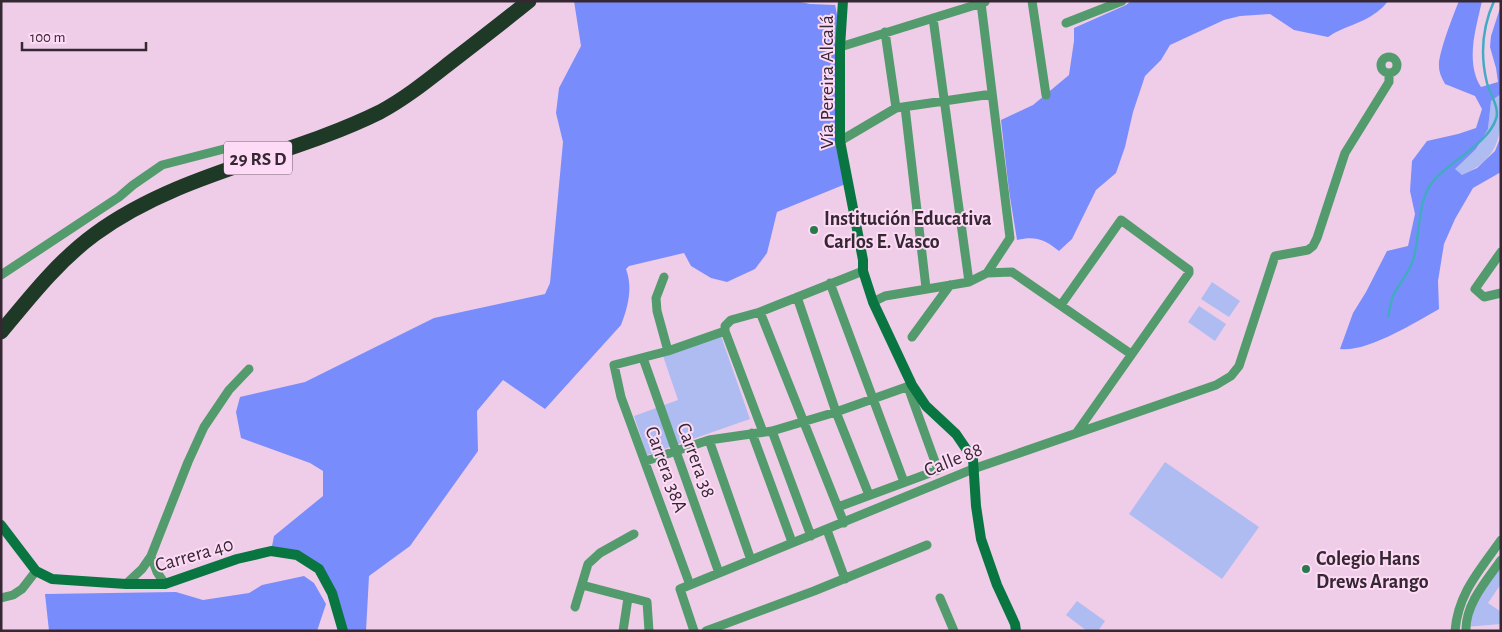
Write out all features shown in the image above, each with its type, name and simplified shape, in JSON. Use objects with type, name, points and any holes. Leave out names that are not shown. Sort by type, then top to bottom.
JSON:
[{"type":"highway","name":"29 RS D","points":[[1,332],[63,260],[110,223],[147,202],[183,186],[326,135],[382,110],[418,88],[529,1]]},
{"type":"main road","name":"Vía Pereira Alcalá","points":[[843,1],[840,47],[840,140],[863,260],[863,271],[873,302],[910,386],[926,406],[956,434],[973,459],[981,539],[1015,624],[1016,631]]},
{"type":"main road","points":[[1,525],[36,571]]},
{"type":"main road","name":"Carrera 40","points":[[36,571],[52,579],[126,584],[165,584],[237,559],[271,551],[297,555],[319,569],[332,593],[343,631]]},
{"type":"street","points":[[1032,1],[1046,95]]},
{"type":"street","points":[[1066,23],[1122,1]]},
{"type":"street","points":[[840,47],[983,2],[992,94],[1010,238],[987,273]]},
{"type":"street","points":[[933,18],[969,282]]},
{"type":"street","points":[[885,32],[900,107],[926,288]]},
{"type":"street","name":"Calle 88","points":[[694,631],[680,589],[973,468],[1216,385],[1231,376],[1239,366],[1275,256],[1308,250],[1313,246],[1345,153],[1388,82],[1389,72]]},
{"type":"street","points":[[840,140],[900,107],[992,94]]},
{"type":"street","points":[[1,275],[119,197],[162,165],[224,149]]},
{"type":"street","points":[[1061,305],[1120,222],[1124,220],[1189,270],[1189,273],[1077,433]]},
{"type":"street","points":[[1501,252],[1475,289],[1484,297],[1501,293]]},
{"type":"street","points":[[811,536],[725,331],[725,326],[730,320],[760,312],[863,271]]},
{"type":"street","points":[[873,302],[884,296],[969,282],[987,273],[1012,272],[1131,354]]},
{"type":"street","points":[[664,277],[656,298],[657,311],[668,351]]},
{"type":"street","points":[[830,283],[904,482]]},
{"type":"street","points":[[912,337],[950,285]]},
{"type":"street","points":[[797,297],[836,412],[869,495]]},
{"type":"street","points":[[760,312],[844,522]]},
{"type":"street","points":[[643,358],[725,331]]},
{"type":"street","name":"Carrera 38A","points":[[643,358],[614,365],[621,397],[690,585]]},
{"type":"street","name":"Carrera 38","points":[[643,358],[719,573]]},
{"type":"street","points":[[126,584],[142,570],[151,556],[204,427],[229,390],[249,369]]},
{"type":"street","points":[[646,461],[709,440],[767,431],[836,412],[910,386],[938,470],[838,507]]},
{"type":"street","points":[[752,433],[792,542]]},
{"type":"street","points":[[709,440],[751,560]]},
{"type":"street","points":[[826,530],[845,578]]},
{"type":"street","points":[[575,607],[588,564],[600,553],[634,534]]},
{"type":"street","points":[[1455,631],[1458,608],[1466,588],[1501,540]]},
{"type":"street","points":[[706,631],[927,545]]},
{"type":"street","points":[[151,556],[157,572],[165,584]]},
{"type":"street","points":[[1466,631],[1469,610],[1501,560]]},
{"type":"street","points":[[1,598],[13,595],[22,589],[36,571]]},
{"type":"street","points":[[582,585],[647,602],[649,631]]},
{"type":"street","points":[[623,631],[628,598]]},
{"type":"street","points":[[940,598],[954,631]]},
{"type":"shaded area","points":[[574,1],[796,1],[810,4],[835,5],[841,34],[840,79],[848,183],[777,212],[767,253],[755,269],[727,282],[711,278],[691,266],[684,253],[629,266],[626,269],[629,297],[621,325],[545,409],[503,380],[477,411],[478,451],[410,546],[369,576],[366,631],[345,631],[322,575],[297,555],[271,551],[274,536],[323,496],[323,471],[310,463],[241,438],[236,412],[240,397],[305,382],[434,318],[545,294],[550,283],[563,142],[556,113],[559,88],[581,46]]},
{"type":"shaded area","points":[[1131,1],[1388,1],[1371,16],[1328,37],[1294,30],[1270,14],[1240,16],[1224,20],[1170,45],[1161,60],[1145,76],[1116,173],[1096,190],[1072,239],[1059,251],[1039,240],[1029,238],[1017,240],[1001,120],[1033,105],[1069,75],[1074,28]]},
{"type":"shaded area","points":[[1459,1],[1482,1],[1473,45],[1474,67],[1481,87],[1498,82],[1490,47],[1491,36],[1501,5],[1501,94],[1491,101],[1488,129],[1476,149],[1455,169],[1462,175],[1477,168],[1495,151],[1501,136],[1501,172],[1473,188],[1455,219],[1444,244],[1438,281],[1439,309],[1377,342],[1351,349],[1340,349],[1353,313],[1387,251],[1408,246],[1415,214],[1410,191],[1412,161],[1427,141],[1476,128],[1482,109],[1475,96],[1445,84],[1439,69],[1439,60],[1444,43]]},
{"type":"shaded area","points":[[1501,94],[1501,122],[1492,152],[1475,168],[1462,176],[1454,169],[1476,149],[1488,129],[1491,101]]},
{"type":"shaded area","points":[[1212,282],[1240,301],[1229,317],[1201,299]]},
{"type":"shaded area","points":[[1199,306],[1226,324],[1215,341],[1188,322]]},
{"type":"shaded area","points":[[720,333],[750,419],[647,455],[634,416],[678,400],[662,353]]},
{"type":"shaded area","points":[[1165,462],[1259,527],[1222,579],[1129,514]]},
{"type":"shaded area","points":[[1501,560],[1501,584],[1488,603],[1501,610],[1501,624],[1465,627],[1469,610]]},
{"type":"shaded area","points":[[304,576],[314,583],[326,604],[317,631],[49,631],[45,594],[176,592],[203,600],[249,593],[262,585]]},
{"type":"shaded area","points":[[1077,601],[1105,621],[1098,631],[1087,631],[1066,615]]},
{"type":"waterway","points":[[1388,316],[1394,294],[1413,260],[1422,204],[1429,187],[1444,170],[1484,138],[1496,119],[1497,110],[1487,83],[1483,62],[1483,42],[1487,21],[1494,1]]},
{"type":"place","name":"Institución Educativa Carlos E. Vasco","points":[[814,230]]},
{"type":"place","name":"Colegio Hans Drews Arango","points":[[1306,569]]}]
